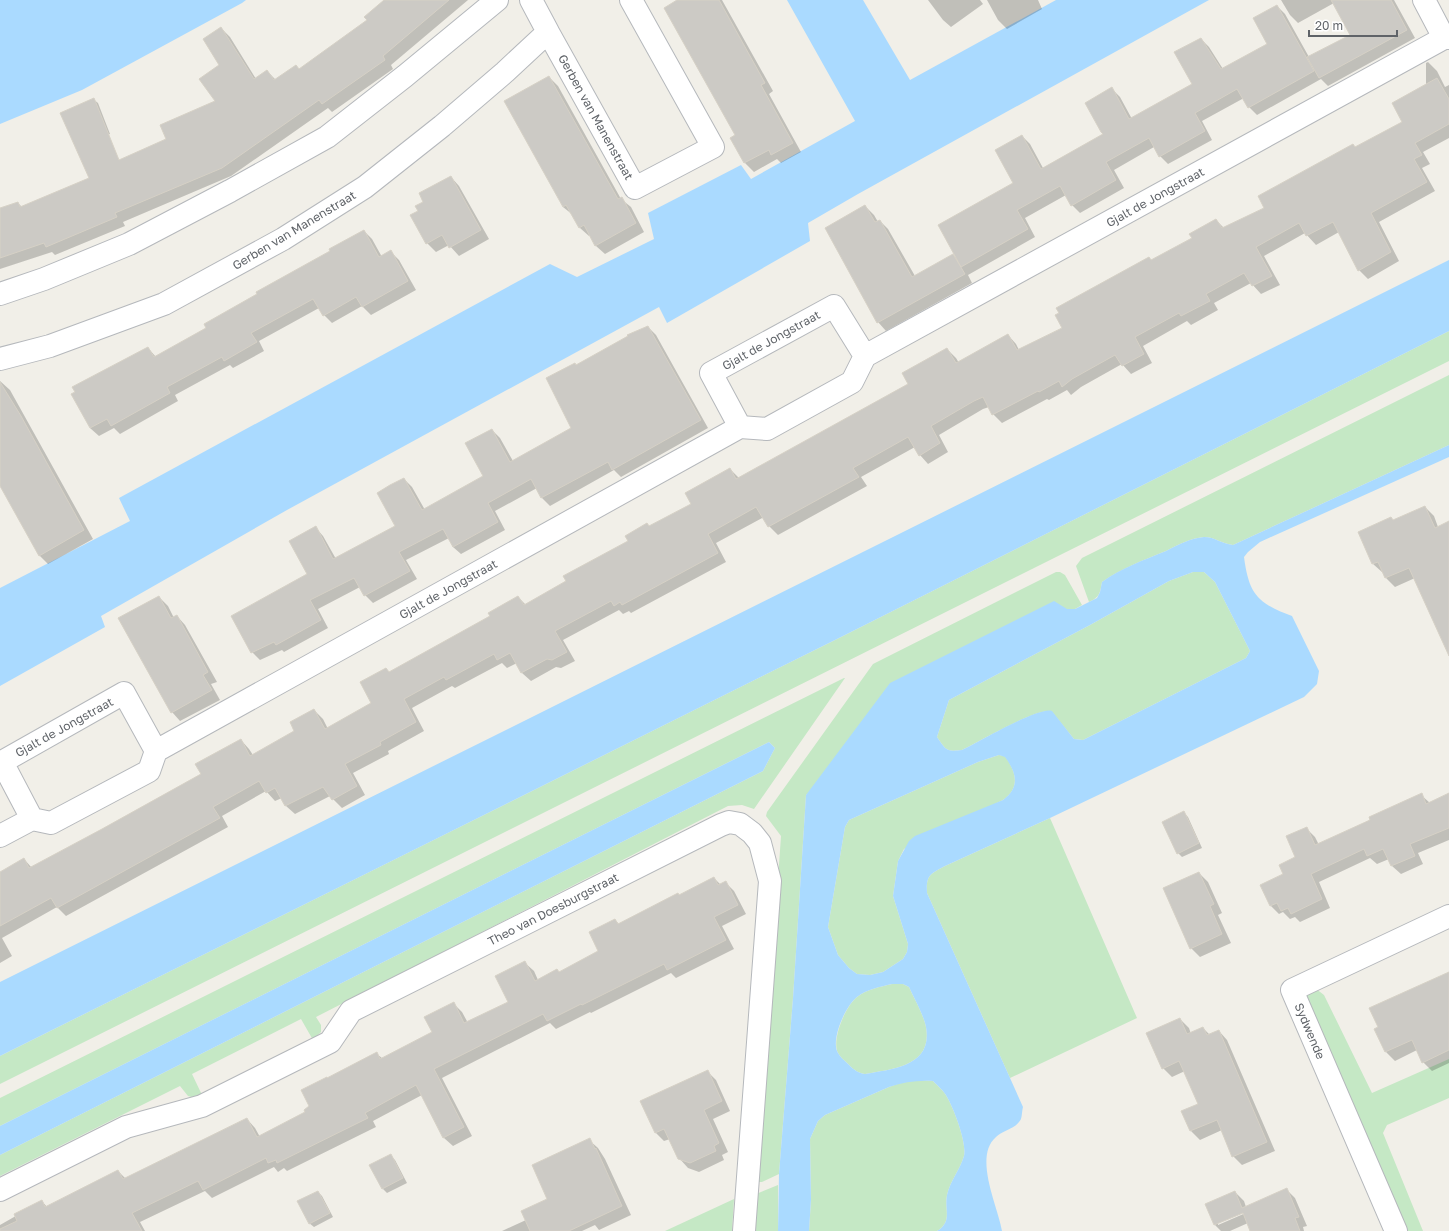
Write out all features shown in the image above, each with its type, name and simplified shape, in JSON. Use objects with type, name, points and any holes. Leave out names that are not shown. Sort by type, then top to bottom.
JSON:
[{"type":"street","points":[[0,294],[44,279],[129,244],[230,191],[327,137],[405,76],[497,0]]},
{"type":"street","name":"Gerben van Manenstraat","points":[[531,0],[635,188],[713,147],[631,0]]},
{"type":"street","name":"Gjalt de Jongstraat","points":[[32,819],[2,762],[124,693],[156,751],[740,427],[711,373],[834,306],[865,356],[1447,38],[1424,0]]},
{"type":"street","name":"Gerben van Manenstraat","points":[[0,359],[50,346],[164,304],[283,239],[365,187],[442,126],[505,72],[548,32]]},
{"type":"street","points":[[740,427],[767,429],[852,382],[865,356]]},
{"type":"street","points":[[0,836],[32,819],[51,823],[149,770],[156,751]]},
{"type":"street","name":"Theo van Doesburgstraat","points":[[0,1190],[126,1127],[202,1106],[330,1042],[350,1011],[729,822],[740,824],[752,833],[760,843],[770,881],[744,1231]]},
{"type":"street","name":"Sydwende","points":[[1396,1231],[1292,990],[1449,916]]},
{"type":"green space","points":[[1449,331],[1449,361],[0,1084],[0,1056],[835,640]]},
{"type":"green space","points":[[1449,375],[1449,445],[1233,545],[1204,537],[1179,544],[1133,565],[1102,582],[1100,592],[1093,600],[1089,602],[1076,566],[1082,558]]},
{"type":"green space","points":[[1056,572],[1060,572],[1065,575],[1082,605],[1075,609],[1067,610],[806,795],[793,998],[779,1174],[762,1182],[757,1182],[781,836],[766,816],[767,812],[873,664]]},
{"type":"green space","points":[[1193,572],[1204,572],[1215,582],[1250,651],[1246,658],[1083,740],[1074,739],[1052,712],[1045,712],[1035,714],[1008,726],[962,750],[949,750],[942,745],[937,737],[949,700],[1169,581]]},
{"type":"green space","points":[[844,678],[754,809],[742,805],[728,806],[316,1017],[321,1025],[321,1032],[313,1040],[301,1019],[192,1074],[202,1095],[195,1098],[188,1096],[180,1086],[0,1176],[0,1155],[763,771],[775,748],[769,742],[0,1126],[0,1098]]},
{"type":"green space","points":[[999,755],[1005,756],[1014,774],[1014,785],[1009,795],[1003,800],[904,849],[898,861],[893,896],[908,944],[907,952],[903,959],[883,972],[870,975],[857,974],[849,968],[838,955],[828,927],[845,827],[849,820],[978,762]]},
{"type":"green space","points":[[1050,818],[1137,1018],[1010,1078],[927,893],[927,882],[932,873],[945,866]]},
{"type":"green space","points":[[1307,982],[1324,995],[1372,1093],[1449,1059],[1449,1098],[1387,1125],[1383,1133],[1423,1231],[1386,1231],[1289,992]]},
{"type":"green space","points":[[892,984],[903,984],[909,987],[923,1018],[926,1027],[927,1040],[923,1050],[917,1058],[909,1063],[887,1070],[865,1074],[860,1073],[851,1067],[838,1053],[836,1040],[841,1023],[848,1007],[857,997],[869,990]]},
{"type":"green space","points":[[918,1080],[933,1081],[944,1093],[950,1102],[964,1143],[964,1156],[950,1185],[947,1195],[947,1215],[945,1223],[937,1231],[809,1231],[811,1200],[810,1139],[818,1121],[825,1115],[889,1087],[900,1083]]},
{"type":"green space","points":[[778,1185],[778,1231],[754,1231],[756,1194]]},
{"type":"green space","points":[[734,1199],[732,1231],[665,1231]]},
{"type":"water","points":[[0,0],[246,0],[82,90],[0,124]]},
{"type":"water","points":[[787,0],[863,0],[910,80],[1056,0],[1209,0],[808,223],[810,241],[667,323],[659,307],[287,510],[101,616],[105,627],[0,686],[0,588],[130,521],[119,498],[550,264],[577,277],[654,239],[648,213],[741,165],[751,179],[855,121]]},
{"type":"water","points":[[1449,260],[1449,331],[835,640],[0,1056],[0,982]]},
{"type":"water","points":[[1449,445],[1449,457],[1260,542],[1244,557],[1249,580],[1257,596],[1270,606],[1292,616],[1319,671],[1317,684],[1304,697],[1050,818],[945,866],[932,873],[928,879],[927,893],[1023,1107],[1019,1122],[996,1137],[989,1146],[987,1157],[989,1182],[1002,1231],[937,1231],[945,1223],[947,1215],[947,1195],[950,1185],[964,1156],[964,1143],[953,1109],[947,1097],[933,1081],[927,1081],[911,1082],[889,1087],[825,1115],[818,1121],[810,1139],[811,1200],[809,1231],[778,1231],[779,1174],[793,998],[806,795],[890,683],[1054,601],[1067,609],[1075,609],[1097,598],[1102,582],[1109,577],[1184,542],[1204,537],[1233,545]],"holes":[[[1193,572],[1204,572],[1215,582],[1250,651],[1246,658],[1083,740],[1074,739],[1052,711],[1045,711],[1022,719],[962,750],[953,751],[942,745],[937,737],[949,700],[1169,581]],[[999,755],[1005,757],[1014,774],[1015,779],[1012,790],[1003,800],[915,836],[909,841],[898,861],[893,896],[908,944],[907,952],[903,959],[883,972],[870,975],[857,974],[849,968],[838,955],[828,927],[845,827],[849,820],[978,762]],[[892,984],[903,984],[909,987],[925,1023],[927,1040],[923,1050],[917,1058],[909,1063],[887,1070],[865,1074],[857,1071],[842,1058],[836,1047],[836,1040],[840,1023],[848,1007],[861,994],[878,987]]]},
{"type":"water","points":[[769,742],[775,748],[763,771],[0,1155],[0,1126]]},
{"type":"building","points":[[384,0],[449,0],[383,56],[385,60],[322,104],[319,100],[222,168],[115,213],[117,217],[46,247],[44,243],[0,258],[0,208],[18,202],[20,207],[89,178],[60,113],[94,98],[119,160],[166,139],[160,125],[215,101],[199,79],[219,65],[203,39],[221,27],[254,79],[267,70],[274,80],[296,65],[299,69],[367,20],[364,17]]},
{"type":"building","points":[[677,0],[719,0],[765,83],[761,85],[793,143],[771,155],[769,150],[744,163],[730,138],[735,135],[664,8]]},
{"type":"building","points":[[1331,0],[1391,0],[1407,30],[1319,78],[1307,57],[1350,35]]},
{"type":"building","points":[[1277,5],[1314,71],[1248,108],[1237,89],[1195,113],[1205,131],[1159,157],[1149,138],[1106,162],[1116,180],[1071,206],[1060,186],[1017,210],[1028,229],[961,267],[938,225],[1013,183],[995,150],[1022,135],[1041,169],[1103,134],[1085,103],[1112,87],[1129,119],[1192,84],[1174,52],[1201,38],[1221,69],[1267,44],[1253,18]]},
{"type":"building","points":[[549,76],[618,199],[622,197],[636,223],[595,246],[584,225],[579,228],[566,205],[563,207],[504,101]]},
{"type":"building","points":[[1437,78],[1449,99],[1449,124],[1415,143],[1422,155],[1414,159],[1427,182],[1371,213],[1391,252],[1358,271],[1333,222],[1306,236],[1299,223],[1256,247],[1272,276],[1252,286],[1244,273],[1206,294],[1210,301],[1181,316],[1179,313],[1135,337],[1144,354],[1122,366],[1115,355],[1072,379],[1062,387],[1059,381],[992,415],[983,397],[974,401],[931,426],[940,443],[919,456],[908,437],[853,468],[859,477],[768,527],[756,507],[708,534],[718,553],[622,605],[620,602],[614,606],[611,601],[555,631],[567,652],[552,660],[547,659],[521,673],[510,653],[497,660],[494,654],[446,680],[444,677],[404,699],[416,722],[380,742],[381,745],[345,764],[357,786],[332,800],[323,787],[285,806],[275,788],[266,793],[259,781],[213,807],[220,818],[57,908],[51,898],[0,926],[0,872],[24,858],[29,868],[102,829],[201,774],[195,764],[241,739],[250,756],[294,731],[290,722],[314,709],[325,729],[371,703],[360,682],[386,668],[389,672],[490,616],[488,613],[518,596],[524,605],[566,581],[563,576],[628,541],[625,536],[647,523],[649,526],[691,504],[685,493],[730,468],[736,479],[908,384],[902,373],[947,348],[956,363],[1008,334],[1017,350],[1062,328],[1055,315],[1059,313],[1056,308],[1149,257],[1151,260],[1192,238],[1189,234],[1216,219],[1222,228],[1264,208],[1258,196],[1353,144],[1355,147],[1402,122],[1392,103]]},
{"type":"building","points":[[451,176],[481,230],[449,248],[442,235],[426,244],[410,215],[418,211],[415,206],[423,202],[419,193]]},
{"type":"building","points":[[865,205],[875,222],[880,220],[912,277],[953,254],[965,274],[877,323],[825,228]]},
{"type":"building","points":[[364,230],[379,257],[391,250],[408,281],[362,307],[356,297],[323,316],[313,299],[251,333],[257,342],[224,361],[222,357],[167,387],[170,393],[111,426],[107,419],[90,428],[71,394],[75,392],[72,387],[148,347],[154,357],[206,328],[204,324],[257,294],[256,292],[330,251],[329,249]]},
{"type":"building","points":[[648,326],[701,420],[612,470],[608,462],[541,498],[531,479],[488,503],[498,522],[453,547],[443,529],[399,552],[410,571],[364,596],[354,578],[310,600],[321,620],[276,645],[274,642],[251,653],[231,616],[307,574],[289,541],[316,526],[333,559],[395,526],[377,493],[390,485],[404,478],[422,510],[483,476],[465,443],[492,429],[510,462],[571,428],[546,378],[575,363],[576,365],[628,336],[627,335]]},
{"type":"building","points":[[0,382],[21,416],[84,530],[39,556],[0,486]]},
{"type":"building","points":[[1425,506],[1435,528],[1449,521],[1449,656],[1409,568],[1385,578],[1378,562],[1372,564],[1358,532],[1391,517],[1393,520]]},
{"type":"building","points":[[159,596],[171,618],[177,615],[208,672],[203,675],[212,690],[171,713],[118,618]]},
{"type":"building","points":[[1422,793],[1426,804],[1449,793],[1449,828],[1410,844],[1415,856],[1391,866],[1383,849],[1367,856],[1364,849],[1311,874],[1322,899],[1291,914],[1288,908],[1281,911],[1277,903],[1270,906],[1260,885],[1283,874],[1279,865],[1295,857],[1286,836],[1307,827],[1315,845],[1370,820],[1369,817]]},
{"type":"building","points":[[1184,811],[1199,843],[1177,854],[1162,822]]},
{"type":"building","points":[[1199,872],[1214,904],[1210,906],[1222,934],[1190,949],[1163,888]]},
{"type":"building","points":[[714,877],[718,885],[726,881],[738,905],[714,917],[726,940],[667,970],[664,964],[547,1021],[543,1014],[434,1069],[464,1127],[443,1138],[416,1085],[365,1113],[368,1118],[277,1163],[276,1160],[268,1163],[266,1158],[203,1190],[198,1181],[132,1213],[142,1231],[0,1231],[0,1229],[17,1221],[14,1214],[42,1200],[45,1207],[118,1170],[123,1179],[247,1118],[257,1137],[305,1112],[304,1110],[309,1106],[301,1090],[377,1052],[380,1059],[432,1032],[424,1017],[454,1002],[464,1023],[508,1002],[495,976],[525,961],[535,981],[557,969],[559,972],[598,951],[589,932],[615,919],[618,924],[678,893],[679,895]]},
{"type":"building","points":[[1449,972],[1449,1050],[1422,1063],[1412,1040],[1385,1052],[1374,1029],[1378,1027],[1369,1008]]},
{"type":"building","points":[[1180,1018],[1187,1034],[1203,1027],[1207,1035],[1219,1030],[1267,1142],[1232,1157],[1217,1120],[1190,1131],[1181,1111],[1198,1104],[1179,1061],[1162,1069],[1146,1033]]},
{"type":"building","points":[[708,1070],[722,1101],[704,1110],[719,1143],[714,1146],[716,1151],[690,1163],[678,1159],[664,1129],[655,1133],[640,1101]]},
{"type":"building","points":[[590,1138],[622,1206],[569,1231],[530,1231],[521,1211],[547,1199],[532,1165]]},
{"type":"building","points":[[391,1154],[403,1178],[382,1189],[369,1165]]},
{"type":"building","points":[[1287,1188],[1299,1217],[1295,1218],[1300,1231],[1250,1231],[1243,1213],[1214,1225],[1205,1204],[1235,1191],[1242,1208]]},
{"type":"building","points":[[318,1191],[330,1213],[309,1224],[297,1201]]}]
